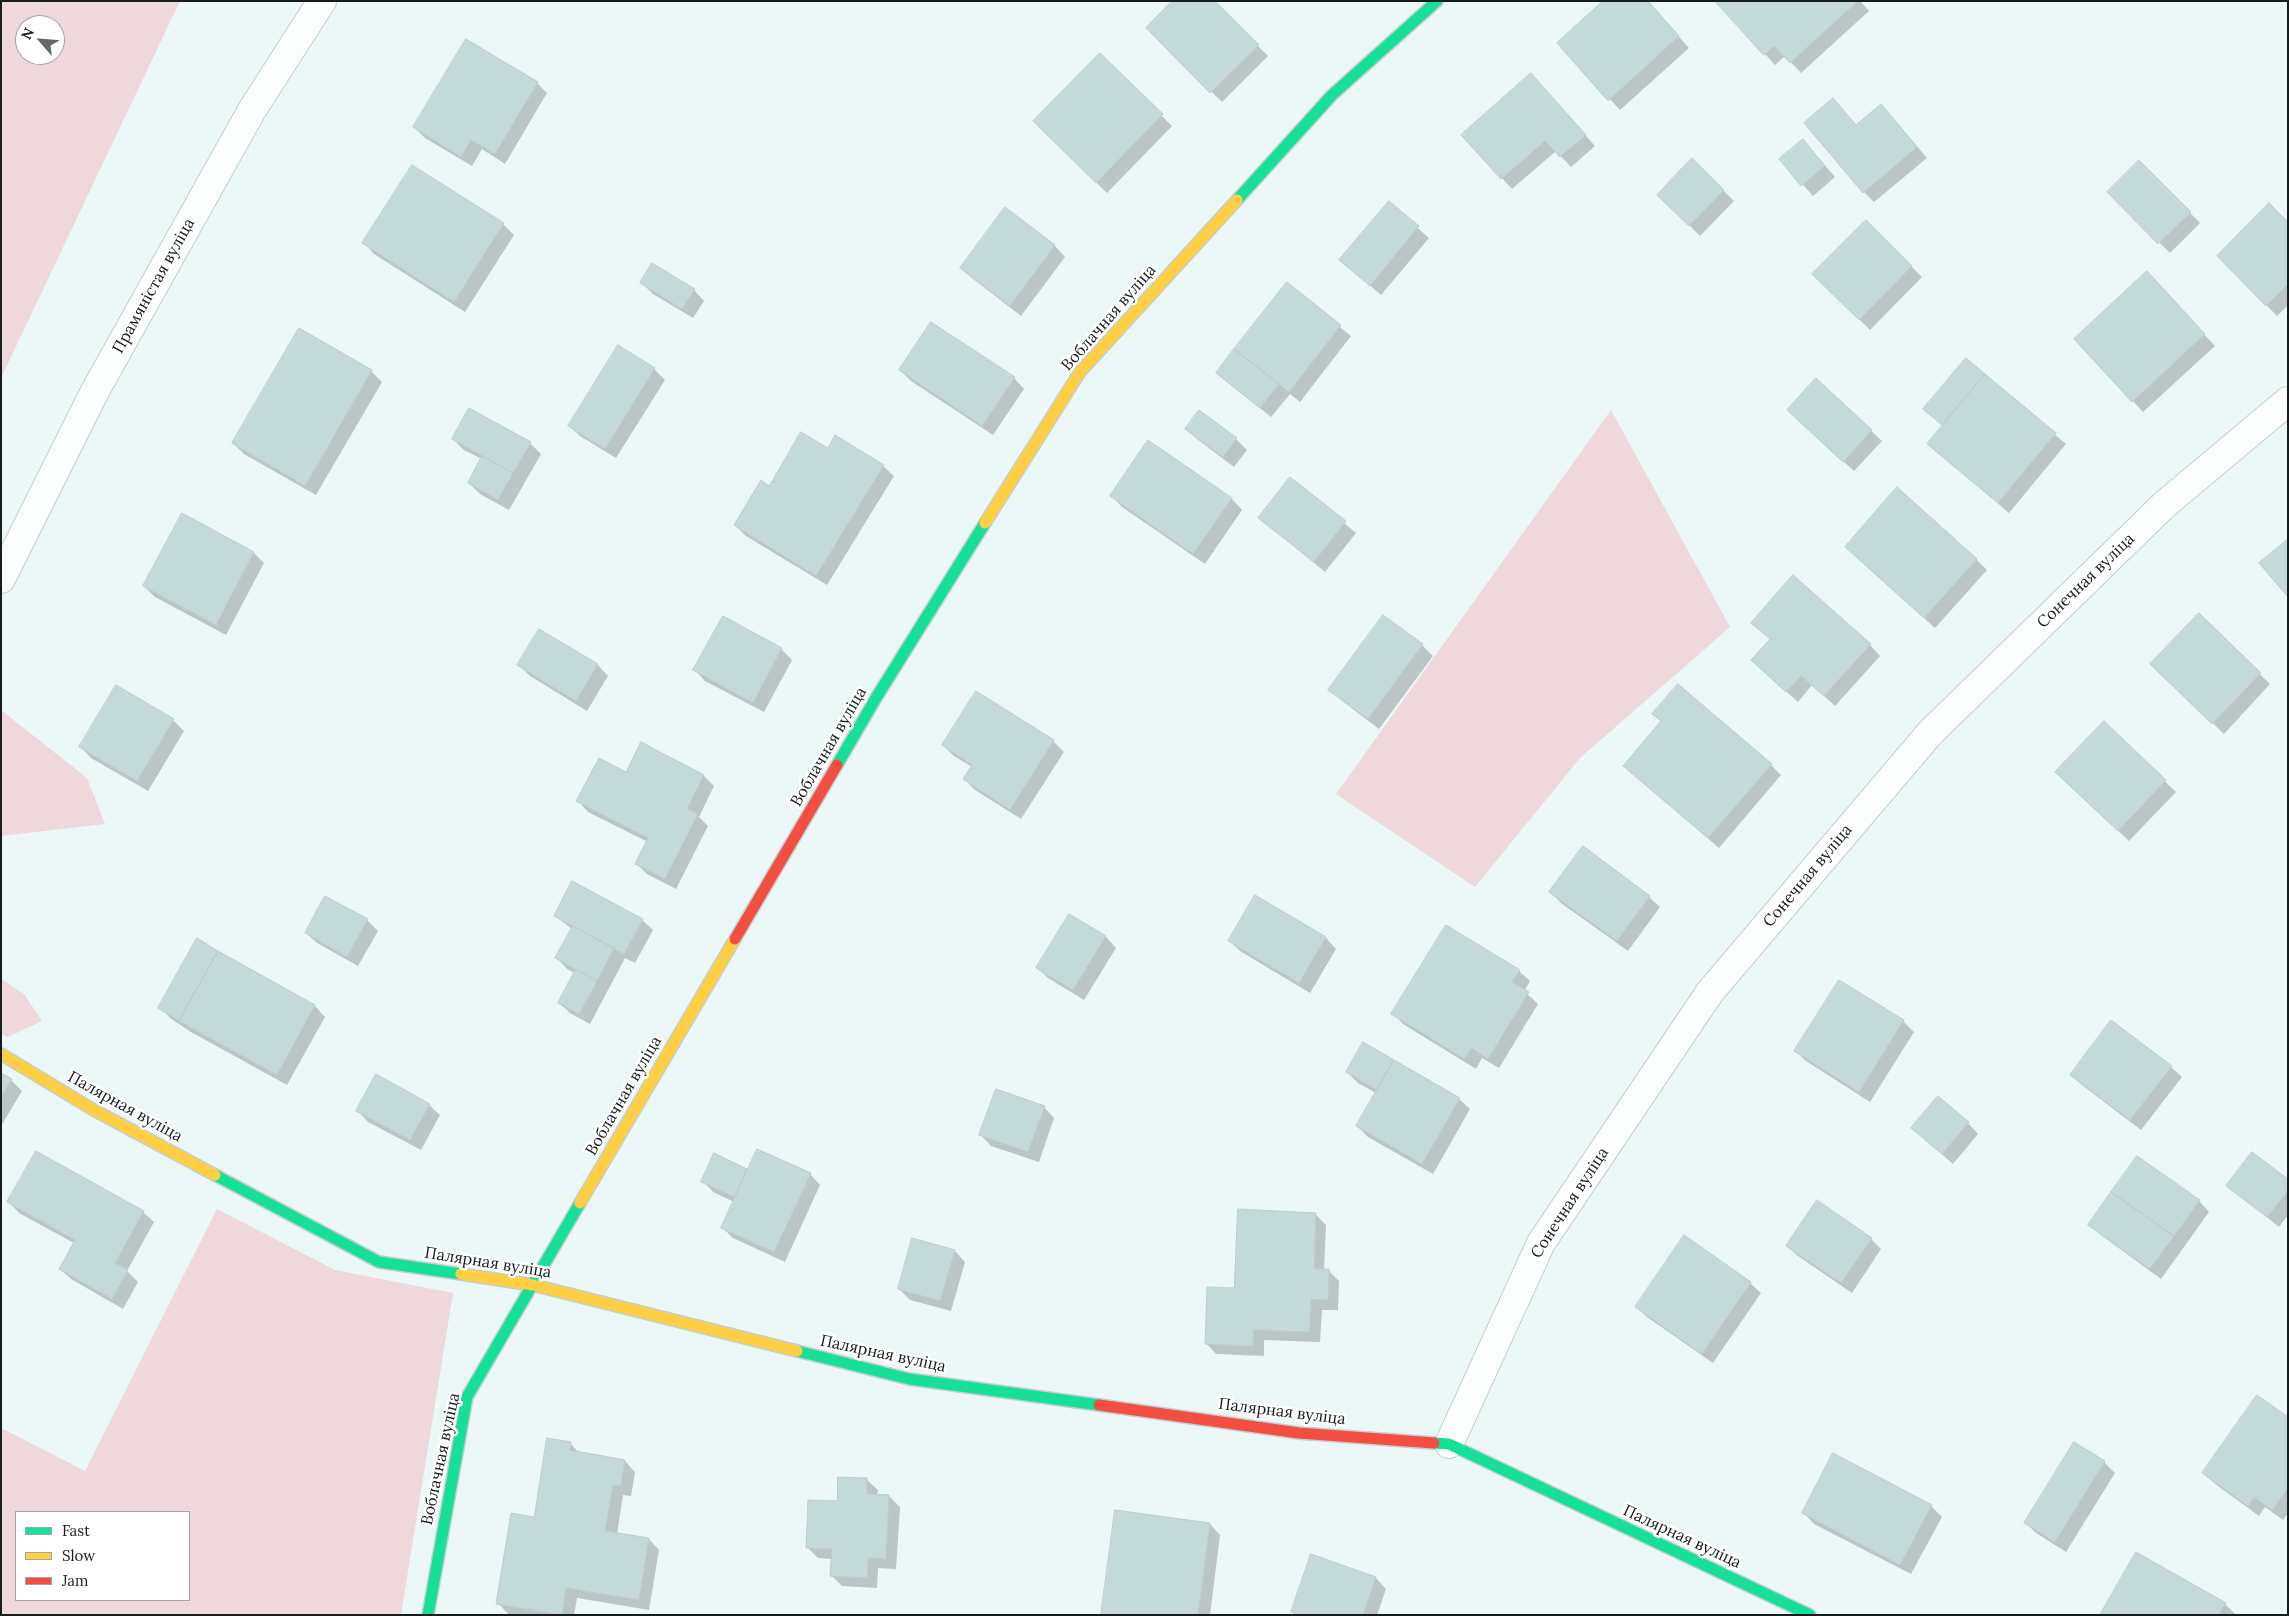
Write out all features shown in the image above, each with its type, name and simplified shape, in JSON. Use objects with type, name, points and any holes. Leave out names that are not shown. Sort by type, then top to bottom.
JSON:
[{"type":"street","name":"Прамяністая вуліца","points":[[1,579],[95,390],[252,110],[322,1]]},
{"type":"street","name":"Воблачная вуліца","points":[[428,1615],[467,1397],[876,698],[1080,372],[1332,95],[1436,1]]},
{"type":"street","name":"Сонечная вуліца","points":[[1448,1444],[1541,1243],[1710,992],[1930,733],[2164,505],[2288,400]]},
{"type":"street","name":"Палярная вуліца","points":[[1,1054],[92,1109],[379,1262],[533,1285],[909,1379],[1299,1432],[1448,1444],[1810,1615]]},
{"type":"shaded area","points":[[1,1],[180,1],[1,378]]},
{"type":"shaded area","points":[[1611,410],[1730,627],[1580,758],[1475,887],[1336,794]]},
{"type":"shaded area","points":[[1,710],[87,778],[105,824],[1,836]]},
{"type":"shaded area","points":[[1,979],[24,994],[42,1021],[8,1037],[1,1034]]},
{"type":"shaded area","points":[[217,1209],[335,1270],[453,1293],[401,1615],[1,1615],[1,1428],[85,1471]]},
{"type":"building","points":[[1172,1],[1215,1],[1259,45],[1210,93],[1146,28]]},
{"type":"building","points":[[1603,1],[1648,1],[1679,36],[1608,101],[1557,43]]},
{"type":"building","points":[[1715,1],[1858,1],[1790,63],[1774,46],[1764,55]]},
{"type":"building","points":[[466,39],[538,82],[495,154],[471,140],[461,157],[413,127]]},
{"type":"building","points":[[1100,53],[1163,114],[1096,183],[1033,121]]},
{"type":"building","points":[[1531,73],[1586,135],[1560,157],[1545,141],[1501,179],[1461,135]]},
{"type":"building","points":[[1833,98],[1856,125],[1881,104],[1917,147],[1863,193],[1804,123]]},
{"type":"building","points":[[1803,139],[1825,166],[1801,186],[1779,159]]},
{"type":"building","points":[[1692,158],[1724,190],[1689,226],[1657,195]]},
{"type":"building","points":[[2139,160],[2191,212],[2158,244],[2107,192]]},
{"type":"building","points":[[412,165],[504,223],[454,302],[362,243]]},
{"type":"building","points":[[1389,201],[1419,226],[1370,286],[1339,260]]},
{"type":"building","points":[[2269,203],[2288,222],[2288,284],[2266,306],[2217,256]]},
{"type":"building","points":[[1005,207],[1055,245],[1010,306],[960,268]]},
{"type":"building","points":[[1866,220],[1912,266],[1859,320],[1812,274]]},
{"type":"building","points":[[652,263],[695,289],[682,309],[640,283]]},
{"type":"building","points":[[2147,271],[2205,334],[2132,402],[2074,339]]},
{"type":"building","points":[[1287,282],[1341,325],[1289,392],[1234,349]]},
{"type":"building","points":[[931,322],[1015,377],[982,426],[899,370]]},
{"type":"building","points":[[299,328],[372,370],[305,486],[232,443]]},
{"type":"building","points":[[618,345],[655,368],[605,449],[568,426]]},
{"type":"building","points":[[1234,349],[1279,384],[1260,408],[1216,373]]},
{"type":"building","points":[[1966,358],[1985,374],[1942,425],[1923,409]]},
{"type":"building","points":[[1985,374],[2056,433],[1998,503],[1927,444]]},
{"type":"building","points":[[1816,378],[1872,430],[1843,462],[1787,410]]},
{"type":"building","points":[[469,408],[531,442],[513,473],[452,439]]},
{"type":"building","points":[[1199,410],[1237,438],[1223,457],[1185,429]]},
{"type":"building","points":[[801,432],[828,448],[835,435],[884,465],[816,576],[734,525],[761,480],[769,486]]},
{"type":"building","points":[[1148,440],[1232,498],[1193,554],[1110,496]]},
{"type":"building","points":[[482,456],[513,473],[498,500],[468,483]]},
{"type":"building","points":[[1290,477],[1346,521],[1314,562],[1258,518]]},
{"type":"building","points":[[1897,487],[1977,559],[1924,618],[1845,547]]},
{"type":"building","points":[[182,513],[254,552],[216,625],[143,586]]},
{"type":"building","points":[[2288,539],[2288,597],[2259,563]]},
{"type":"building","points":[[1793,575],[1871,644],[1824,696],[1801,676],[1786,692],[1751,660],[1770,639],[1751,623]]},
{"type":"building","points":[[2199,613],[2261,673],[2212,724],[2150,664]]},
{"type":"building","points":[[1383,615],[1423,644],[1368,719],[1328,690]]},
{"type":"building","points":[[723,616],[782,648],[753,703],[693,670]]},
{"type":"building","points":[[539,629],[598,664],[576,701],[517,665]]},
{"type":"building","points":[[1678,684],[1772,764],[1708,838],[1623,766],[1661,721],[1652,714]]},
{"type":"building","points":[[116,685],[174,719],[137,781],[79,747]]},
{"type":"building","points":[[976,691],[1054,740],[1010,810],[963,779],[972,765],[942,745]]},
{"type":"building","points":[[2104,721],[2166,780],[2118,831],[2055,772]]},
{"type":"building","points":[[641,742],[704,775],[687,809],[698,814],[665,879],[635,864],[648,838],[576,801],[599,758],[626,772]]},
{"type":"building","points":[[1583,846],[1650,896],[1617,941],[1549,892]]},
{"type":"building","points":[[572,881],[643,919],[624,954],[554,916]]},
{"type":"building","points":[[1255,895],[1326,937],[1299,983],[1228,941]]},
{"type":"building","points":[[325,896],[368,919],[347,957],[305,933]]},
{"type":"building","points":[[1069,914],[1106,936],[1073,990],[1036,968]]},
{"type":"building","points":[[1446,925],[1520,970],[1512,982],[1529,992],[1488,1059],[1471,1048],[1465,1059],[1391,1014]]},
{"type":"building","points":[[573,926],[614,948],[597,981],[555,958]]},
{"type":"building","points":[[197,938],[218,951],[179,1021],[158,1008]]},
{"type":"building","points":[[218,951],[315,1005],[277,1075],[179,1021]]},
{"type":"building","points":[[576,969],[597,981],[579,1014],[558,1003]]},
{"type":"building","points":[[1839,980],[1904,1020],[1859,1092],[1794,1051]]},
{"type":"building","points":[[2111,1020],[2172,1066],[2130,1120],[2070,1075]]},
{"type":"building","points":[[1363,1042],[1394,1060],[1377,1090],[1346,1072]]},
{"type":"building","points":[[1394,1060],[1460,1098],[1422,1164],[1356,1126]]},
{"type":"building","points":[[1,1073],[12,1079],[1,1097]]},
{"type":"building","points":[[376,1074],[430,1104],[410,1140],[356,1111]]},
{"type":"building","points":[[996,1089],[1045,1106],[1028,1152],[979,1135]]},
{"type":"building","points":[[1938,1096],[1969,1122],[1942,1154],[1911,1128]]},
{"type":"building","points":[[757,1149],[811,1173],[774,1252],[721,1228]]},
{"type":"building","points":[[36,1151],[144,1211],[115,1263],[128,1270],[112,1299],[59,1269],[75,1240],[7,1202]]},
{"type":"building","points":[[2252,1152],[2288,1179],[2288,1191],[2267,1217],[2226,1186]]},
{"type":"building","points":[[714,1153],[747,1169],[734,1197],[701,1182]]},
{"type":"building","points":[[2137,1156],[2200,1200],[2174,1236],[2111,1192]]},
{"type":"building","points":[[2111,1192],[2174,1236],[2150,1269],[2088,1225]]},
{"type":"building","points":[[1817,1200],[1872,1238],[1841,1283],[1786,1246]]},
{"type":"building","points":[[1238,1209],[1316,1213],[1314,1269],[1329,1269],[1328,1300],[1311,1299],[1310,1332],[1254,1330],[1253,1346],[1205,1344],[1207,1287],[1234,1288]]},
{"type":"building","points":[[1684,1235],[1751,1282],[1702,1354],[1635,1307]]},
{"type":"building","points":[[912,1238],[955,1250],[940,1301],[898,1289]]},
{"type":"building","points":[[2257,1395],[2288,1417],[2288,1488],[2272,1510],[2254,1497],[2248,1506],[2202,1473]]},
{"type":"building","points":[[547,1438],[571,1442],[570,1450],[625,1460],[621,1486],[613,1485],[605,1531],[649,1538],[639,1600],[566,1588],[562,1615],[496,1604],[511,1513],[534,1517]]},
{"type":"building","points":[[2074,1442],[2105,1461],[2055,1542],[2024,1523]]},
{"type":"building","points":[[1833,1453],[1932,1505],[1900,1565],[1802,1513]]},
{"type":"building","points":[[838,1477],[867,1478],[867,1494],[889,1495],[886,1559],[868,1558],[867,1578],[830,1576],[832,1549],[806,1548],[808,1500],[837,1501]]},
{"type":"building","points":[[1115,1510],[1210,1523],[1198,1615],[1101,1615]]},
{"type":"building","points":[[2136,1552],[2226,1603],[2219,1615],[2100,1615]]},
{"type":"building","points":[[1311,1554],[1376,1577],[1363,1615],[1298,1615],[1291,1612]]},
{"type":"traffic: fast","points":[[1237,200],[1332,95],[1437,1]]},
{"type":"traffic: fast","points":[[837,765],[876,698],[985,523]]},
{"type":"traffic: fast","points":[[215,1175],[379,1262],[461,1274]]},
{"type":"traffic: fast","points":[[428,1615],[467,1397],[580,1203]]},
{"type":"traffic: fast","points":[[797,1351],[909,1379],[1099,1405]]},
{"type":"traffic: fast","points":[[1434,1443],[1449,1444],[1810,1615]]},
{"type":"traffic: slow","points":[[985,523],[1080,372],[1237,200]]},
{"type":"traffic: slow","points":[[580,1203],[735,939]]},
{"type":"traffic: slow","points":[[1,1054],[92,1109],[215,1175]]},
{"type":"traffic: slow","points":[[461,1274],[533,1285],[797,1351]]},
{"type":"traffic: jam","points":[[735,939],[837,765]]},
{"type":"traffic: jam","points":[[1099,1405],[1299,1433],[1434,1443]]}]
